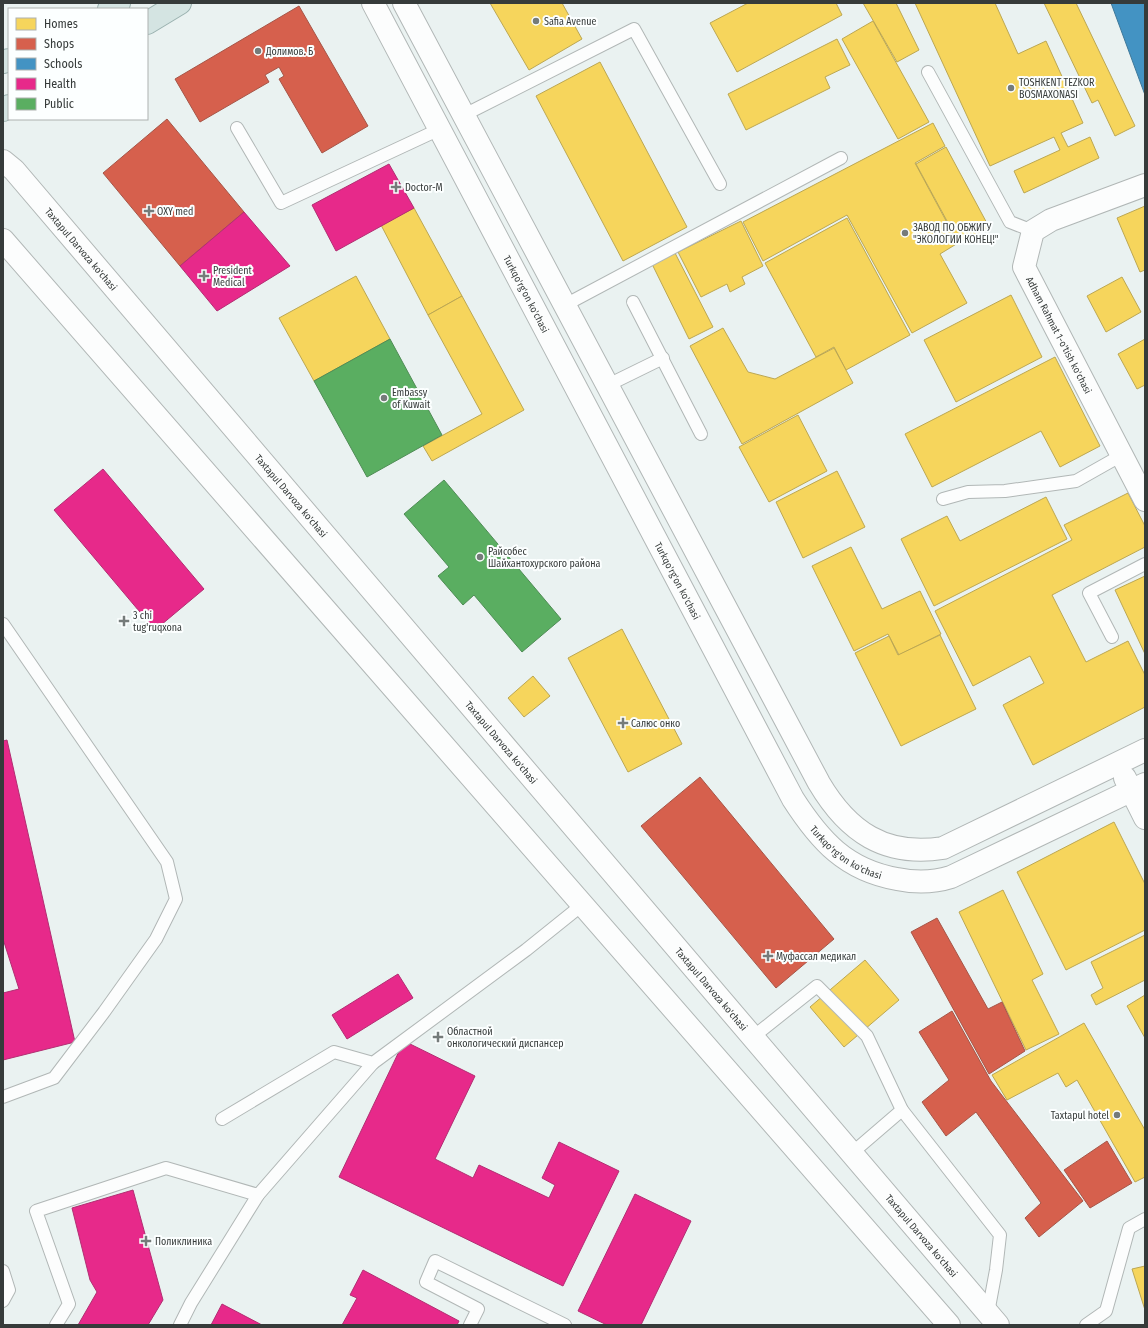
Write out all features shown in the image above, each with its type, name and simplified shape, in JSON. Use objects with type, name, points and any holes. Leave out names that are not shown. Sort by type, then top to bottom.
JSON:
[{"type":"highway","points":[[148,22],[180,3]]},
{"type":"street","name":"Turkqo'rg'on ko'chasi","points":[[374,3],[793,799],[825,842],[850,862],[883,876],[918,882],[940,881],[1138,787]]},
{"type":"street","points":[[404,3],[819,784],[837,810],[857,830],[874,840],[910,850],[943,848],[1145,750]]},
{"type":"street","name":"Taxtapul Darvoza ko'chasi","points":[[3,161],[14,170],[993,1319]]},
{"type":"street","points":[[1033,231],[1051,220],[1145,185]]},
{"type":"street","name":"Adham Rahmat 1-o'tish ko'chasi","points":[[1033,231],[1024,268],[1145,500]]},
{"type":"street","points":[[3,240],[582,905],[940,1322]]},
{"type":"street","points":[[1118,764],[1138,787],[1145,818]]},
{"type":"lane","points":[[464,115],[634,29],[720,184]]},
{"type":"lane","points":[[928,72],[1010,222],[1033,231]]},
{"type":"lane","points":[[237,128],[281,204],[440,129]]},
{"type":"lane","points":[[565,305],[842,158]]},
{"type":"lane","points":[[633,302],[701,434]]},
{"type":"lane","points":[[608,385],[662,358]]},
{"type":"lane","points":[[943,499],[968,492],[1005,491],[1076,481],[1122,455]]},
{"type":"lane","points":[[1112,637],[1089,593],[1145,564]]},
{"type":"lane","points":[[3,624],[167,862],[176,899],[156,939],[104,1012],[54,1078],[3,1097]]},
{"type":"lane","points":[[180,1325],[191,1303],[258,1195],[373,1063],[521,954],[582,905]]},
{"type":"lane","points":[[753,1037],[817,986],[867,1036],[902,1110],[1000,1235],[993,1319]]},
{"type":"lane","points":[[222,1119],[334,1052],[373,1063]]},
{"type":"lane","points":[[852,1153],[902,1110]]},
{"type":"lane","points":[[56,1325],[69,1304],[36,1211],[166,1168],[258,1195]]},
{"type":"lane","points":[[1086,1325],[1106,1312],[1129,1228],[1145,1219]]},
{"type":"lane","points":[[470,1325],[478,1310],[426,1282],[435,1261],[565,1325]]},
{"type":"lane","points":[[3,1271],[9,1290],[3,1301]]},
{"type":"building: Homes","name":"Safia Avenue","points":[[490,3],[562,3],[582,39],[529,70]]},
{"type":"building: Homes","points":[[748,3],[836,3],[842,15],[737,72],[710,23]]},
{"type":"building: Homes","points":[[863,3],[896,3],[919,50],[897,62]]},
{"type":"building: Homes","name":"TOSHKENT TEZKOR BOSMAXONASI","points":[[915,3],[995,3],[1018,54],[1046,41],[1083,123],[1061,133],[1068,147],[1090,137],[1099,158],[1024,193],[1014,171],[1060,150],[1054,137],[990,166]]},
{"type":"building: Homes","points":[[1044,3],[1076,3],[1135,126],[1115,136],[1098,100],[1092,103]]},
{"type":"building: Homes","points":[[873,21],[929,122],[898,139],[842,39]]},
{"type":"building: Homes","points":[[837,39],[850,65],[825,77],[830,88],[746,130],[728,94]]},
{"type":"building: Homes","points":[[600,62],[687,227],[623,261],[536,96]]},
{"type":"building: Homes","name":"ЗАВОД ПО ОБЖИГУ \"ЭКОЛОГИИ КОНЕЦ!\"","points":[[933,123],[945,146],[915,163],[958,243],[940,254],[967,303],[912,333],[847,215],[763,261],[743,222]]},
{"type":"building: Homes","points":[[946,147],[989,227],[959,243],[916,164]]},
{"type":"building: Homes","points":[[1145,206],[1145,270],[1140,272],[1117,218]]},
{"type":"building: Homes","points":[[414,208],[462,296],[428,315],[381,225]]},
{"type":"building: Homes","points":[[847,218],[910,335],[846,370],[834,347],[816,357],[765,263]]},
{"type":"building: Homes","points":[[741,221],[763,266],[742,277],[745,284],[730,292],[727,284],[701,297],[678,252]]},
{"type":"building: Homes","points":[[675,253],[713,327],[689,339],[652,264]]},
{"type":"building: Homes","points":[[356,276],[390,339],[314,381],[279,318]]},
{"type":"building: Homes","points":[[1122,277],[1141,312],[1106,332],[1087,296]]},
{"type":"building: Homes","points":[[1011,295],[1042,357],[956,402],[924,340]]},
{"type":"building: Homes","points":[[462,296],[524,410],[432,461],[423,446],[482,414],[428,315]]},
{"type":"building: Homes","points":[[723,328],[748,372],[775,379],[834,348],[853,383],[742,444],[690,346]]},
{"type":"building: Homes","points":[[1145,339],[1145,385],[1137,389],[1118,354]]},
{"type":"building: Homes","points":[[1055,357],[1100,446],[1060,467],[1041,431],[932,487],[905,434]]},
{"type":"building: Homes","points":[[798,415],[827,471],[769,502],[739,447]]},
{"type":"building: Homes","points":[[837,471],[865,527],[803,558],[776,502]]},
{"type":"building: Homes","points":[[1128,493],[1145,526],[1145,547],[1052,595],[1086,662],[1128,641],[1145,675],[1145,707],[1033,765],[1003,705],[1044,683],[1030,656],[973,686],[935,611],[1072,540],[1064,525]]},
{"type":"building: Homes","points":[[1046,497],[1067,539],[934,606],[901,539],[947,516],[960,541]]},
{"type":"building: Homes","points":[[851,547],[882,609],[920,591],[941,634],[899,655],[888,634],[854,651],[812,566]]},
{"type":"building: Homes","points":[[1145,576],[1145,654],[1115,590]]},
{"type":"building: Homes","points":[[622,629],[682,744],[628,772],[568,658]]},
{"type":"building: Homes","points":[[940,635],[976,709],[901,746],[855,653],[889,636],[898,655]]},
{"type":"building: Homes","points":[[533,676],[550,696],[524,717],[508,698]]},
{"type":"building: Homes","points":[[1114,822],[1145,884],[1145,930],[1066,970],[1017,872]]},
{"type":"building: Homes","points":[[1003,890],[1043,974],[1032,980],[1059,1034],[1026,1050],[959,912]]},
{"type":"building: Homes","points":[[1145,935],[1145,980],[1096,1005],[1091,995],[1103,988],[1091,962]]},
{"type":"building: Homes","points":[[865,960],[899,1000],[844,1047],[810,1007]]},
{"type":"building: Homes","points":[[1145,995],[1145,1038],[1127,1006]]},
{"type":"building: Homes","name":"Taxtapul hotel","points":[[1084,1023],[1145,1130],[1145,1177],[1135,1182],[1077,1080],[1066,1087],[1058,1073],[1007,1100],[992,1075]]},
{"type":"building: Homes","points":[[1145,1266],[1145,1310],[1132,1269]]},
{"type":"building: Shops","points":[[299,6],[368,126],[322,153],[279,79],[284,76],[279,67],[265,75],[269,82],[200,122],[175,79]]},
{"type":"building: Shops","points":[[167,119],[244,212],[180,266],[103,173]]},
{"type":"building: Shops","points":[[700,777],[834,939],[776,988],[641,826]]},
{"type":"building: Shops","points":[[937,918],[988,1009],[1002,1002],[1025,1051],[989,1074],[911,932]]},
{"type":"building: Shops","points":[[952,1011],[991,1081],[1083,1201],[1039,1237],[1025,1218],[1041,1203],[976,1112],[946,1136],[922,1102],[949,1080],[919,1032]]},
{"type":"building: Shops","points":[[1107,1141],[1132,1183],[1090,1208],[1064,1170]]},
{"type":"building: Schools","points":[[1111,3],[1145,3],[1145,95]]},
{"type":"building: Health","points":[[389,164],[414,208],[336,251],[312,205]]},
{"type":"building: Health","points":[[244,212],[290,266],[217,311],[180,266]]},
{"type":"building: Health","points":[[103,469],[204,589],[155,630],[54,510]]},
{"type":"building: Health","points":[[7,740],[75,1042],[3,1060],[3,993],[19,989],[3,939],[3,741]]},
{"type":"building: Health","points":[[398,974],[413,998],[347,1039],[332,1015]]},
{"type":"building: Health","points":[[404,1041],[475,1076],[435,1159],[473,1178],[479,1165],[549,1198],[555,1185],[542,1178],[559,1142],[619,1171],[563,1286],[339,1177]]},
{"type":"building: Health","points":[[133,1190],[163,1300],[148,1325],[78,1325],[97,1292],[90,1280],[72,1208]]},
{"type":"building: Health","points":[[635,1194],[691,1221],[641,1325],[607,1325],[578,1311]]},
{"type":"building: Health","points":[[363,1270],[459,1321],[457,1325],[342,1325],[357,1298],[350,1295]]},
{"type":"building: Health","points":[[222,1304],[262,1325],[211,1325]]},
{"type":"building: Public","points":[[390,339],[442,435],[367,477],[314,381]]},
{"type":"building: Public","points":[[444,480],[561,619],[522,652],[474,595],[463,605],[438,576],[449,567],[404,514]]},
{"type":"place","name":"Safia Avenue","points":[[536,21]]},
{"type":"place","name":"Долимов. Б","points":[[258,51]]},
{"type":"place","name":"TOSHKENT TEZKOR BOSMAXONASI","points":[[1011,88]]},
{"type":"place","name":"Doctor-M","points":[[396,187]]},
{"type":"place","name":"OXY med","points":[[149,211]]},
{"type":"place","name":"ЗАВОД ПО ОБЖИГУ \"ЭКОЛОГИИ КОНЕЦ!\"","points":[[905,233]]},
{"type":"place","name":"President Medical","points":[[204,276]]},
{"type":"place","name":"Embassy of Kuwait","points":[[384,398]]},
{"type":"place","name":"Райсобес Шайхантохурского района","points":[[480,557]]},
{"type":"place","name":"3 chi tug'ruqxona","points":[[124,621]]},
{"type":"place","name":"Салюс онко","points":[[623,723]]},
{"type":"place","name":"Муфассал медикал","points":[[768,956]]},
{"type":"place","name":"Областной онкологический диспансер","points":[[438,1037]]},
{"type":"place","name":"Taxtapul hotel","points":[[1117,1115]]},
{"type":"place","name":"Поликлиника","points":[[146,1241]]}]
